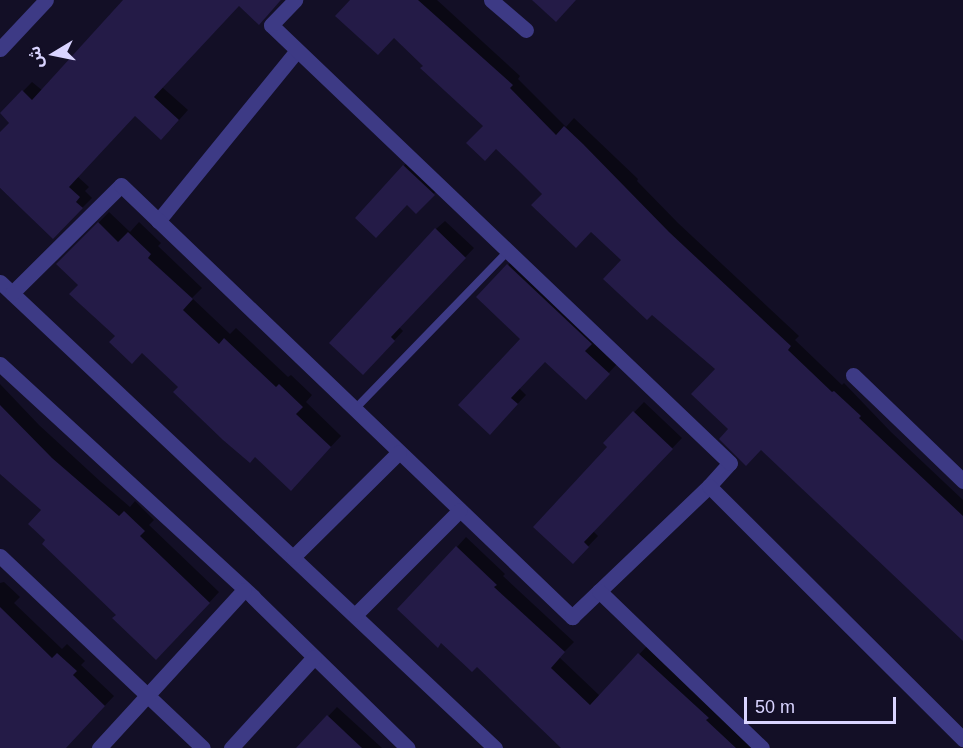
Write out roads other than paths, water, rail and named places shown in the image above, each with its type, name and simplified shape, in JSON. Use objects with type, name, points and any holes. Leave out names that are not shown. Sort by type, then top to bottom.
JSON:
[{"type":"street","points":[[0,49],[46,0]]},
{"type":"street","points":[[12,293],[121,185],[572,617],[709,486],[730,463],[271,26],[294,0]]},
{"type":"street","points":[[491,0],[526,30]]},
{"type":"street","points":[[158,221],[296,52]]},
{"type":"street","points":[[0,282],[356,614],[495,748]]},
{"type":"street","points":[[0,364],[244,590],[408,748]]},
{"type":"street","points":[[853,375],[963,481]]},
{"type":"street","points":[[293,557],[399,452]]},
{"type":"street","points":[[709,486],[963,739]]},
{"type":"street","points":[[356,614],[460,510]]},
{"type":"street","points":[[0,556],[203,748]]},
{"type":"street","points":[[99,748],[244,590]]},
{"type":"street","points":[[599,591],[762,748]]},
{"type":"street","points":[[231,748],[314,657]]},
{"type":"lane","points":[[355,409],[507,252]]}]
